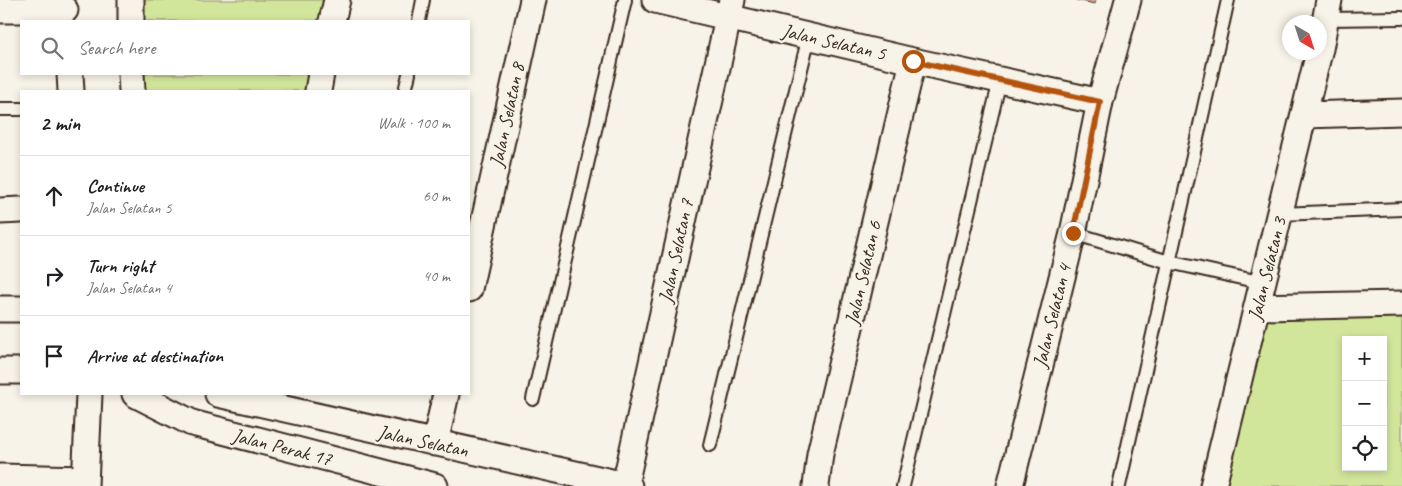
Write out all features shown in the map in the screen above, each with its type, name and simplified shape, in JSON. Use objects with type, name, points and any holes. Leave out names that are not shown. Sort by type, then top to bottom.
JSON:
[{"type":"street","points":[[131,0],[131,20]]},
{"type":"street","points":[[332,20],[337,0]]},
{"type":"street","name":"Jalan Selatan 8","points":[[470,284],[532,0]]},
{"type":"street","name":"Jalan Selatan 5","points":[[655,0],[730,8],[809,36],[1100,102]]},
{"type":"street","name":"Jalan Selatan 4","points":[[1010,486],[1073,233],[1100,102],[1128,0]]},
{"type":"street","name":"Jalan Selatan 7","points":[[627,486],[730,8]]},
{"type":"street","points":[[0,10],[65,10]]},
{"type":"street","name":"Jalan Selatan 3","points":[[1213,486],[1317,60]]},
{"type":"street","name":"Jalan Selatan 6","points":[[816,486],[820,454],[913,61]]},
{"type":"street","points":[[70,75],[71,90]]},
{"type":"street","points":[[132,75],[132,90]]},
{"type":"street","points":[[318,90],[321,75]]},
{"type":"street","points":[[1305,115],[1402,112]]},
{"type":"street","points":[[0,211],[20,210]]},
{"type":"street","points":[[1258,307],[1402,304]]},
{"type":"street","points":[[0,309],[20,309]]},
{"type":"street","points":[[0,371],[20,371]]},
{"type":"street","points":[[0,477],[85,482],[89,395]]},
{"type":"street","name":"Jalan Perak 17","points":[[137,395],[192,423],[435,486]]},
{"type":"street","name":"Jalan Selatan","points":[[227,395],[254,398],[435,443],[536,476],[627,486]]},
{"type":"street","points":[[435,443],[446,395]]},
{"type":"lane","points":[[419,20],[423,0]]},
{"type":"lane","points":[[534,399],[625,0]]},
{"type":"lane","points":[[1119,486],[1228,0]]},
{"type":"lane","points":[[1328,10],[1402,18]]},
{"type":"lane","points":[[710,446],[809,36]]},
{"type":"lane","points":[[405,90],[409,75]]},
{"type":"lane","points":[[903,486],[1000,80]]},
{"type":"lane","points":[[0,109],[20,109]]},
{"type":"lane","points":[[1280,214],[1402,209]]},
{"type":"lane","points":[[1073,233],[1169,262],[1264,283]]},
{"type":"green space","points":[[131,0],[337,0],[332,20],[131,20]]},
{"type":"green space","points":[[131,75],[321,75],[318,90],[132,90]]},
{"type":"green space","points":[[1402,304],[1402,486],[1213,486],[1258,307]]},
{"type":"building","points":[[1076,0],[1096,0],[1095,4]]},
{"type":"route","points":[[913,61],[1100,102],[1073,233]]}]
